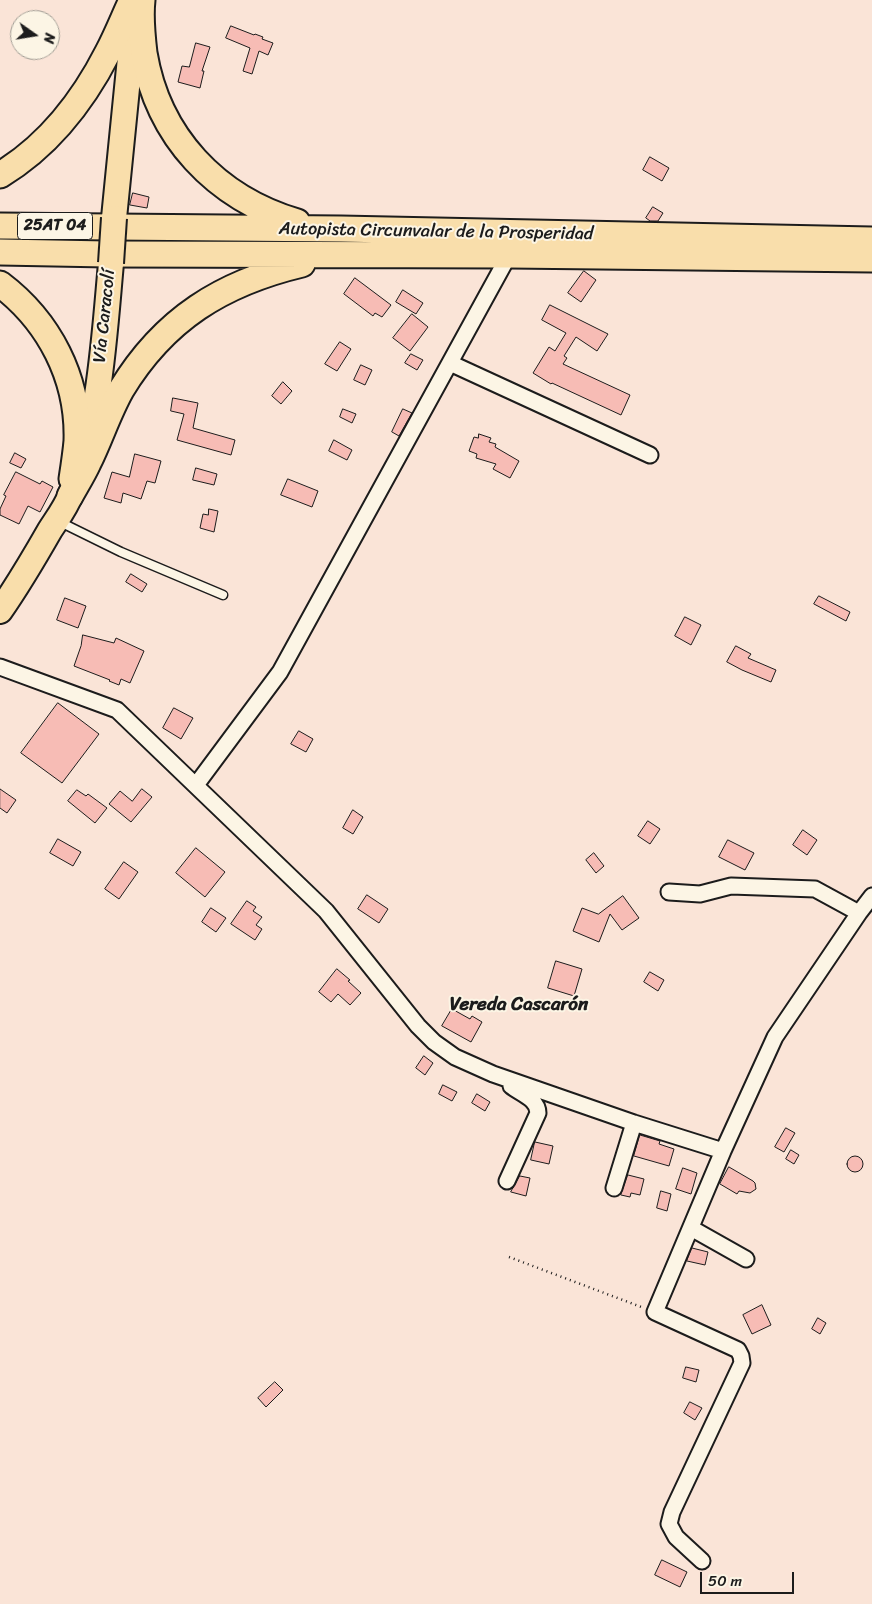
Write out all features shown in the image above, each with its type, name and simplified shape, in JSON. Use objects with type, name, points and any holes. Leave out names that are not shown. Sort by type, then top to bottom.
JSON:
[{"type":"highway","points":[[0,175],[29,154],[68,116],[90,84],[108,52],[132,0]]},
{"type":"highway","points":[[141,0],[142,37],[147,70],[158,102],[174,132],[194,159],[218,182],[245,201],[276,216],[308,225],[341,229]]},
{"type":"highway","name":"Autopista Circunvalar de la Prosperidad","points":[[0,226],[341,229],[872,240]]},
{"type":"highway","name":"Autopista Circunvalar de la Prosperidad","points":[[0,252],[872,259]]},
{"type":"highway","points":[[70,496],[89,462],[99,435],[121,391],[140,362],[162,337],[213,297],[239,283],[302,264],[433,254]]},
{"type":"highway","points":[[0,284],[34,315],[50,337],[62,361],[71,387],[76,414],[77,441],[70,496]]},
{"type":"main road","name":"Vía Caracolí","points":[[0,611],[70,496],[93,420],[104,342],[126,89],[133,28],[141,0]]},
{"type":"street","points":[[196,786],[280,672],[509,255]]},
{"type":"street","points":[[450,364],[650,455]]},
{"type":"street","points":[[0,667],[117,710],[326,911],[418,1026],[434,1042],[455,1058],[493,1074],[634,1123],[723,1151]]},
{"type":"street","points":[[669,892],[700,894],[731,886],[815,889],[858,913]]},
{"type":"street","points":[[702,1561],[676,1537],[670,1524],[672,1512],[742,1363],[741,1356],[738,1350],[654,1312],[723,1151],[775,1037],[858,913],[872,896]]},
{"type":"street","points":[[493,1074],[519,1093],[535,1101],[538,1106],[538,1113],[507,1181]]},
{"type":"street","points":[[614,1188],[634,1123]]},
{"type":"street","points":[[691,1228],[746,1258]]},
{"type":"lane","points":[[56,520],[120,552],[223,595]]},
{"type":"path","points":[[509,1256],[654,1312]]},
{"type":"building","points":[[231,26],[263,37],[262,39],[273,43],[268,55],[259,51],[252,74],[243,71],[250,48],[226,38]]},
{"type":"building","points":[[196,43],[210,47],[202,71],[204,71],[200,88],[178,82],[182,66],[189,67]]},
{"type":"building","points":[[650,157],[669,168],[662,181],[643,170]]},
{"type":"building","points":[[133,193],[149,197],[147,208],[130,205]]},
{"type":"building","points":[[653,207],[663,213],[658,221],[650,221],[646,218]]},
{"type":"building","points":[[584,271],[596,280],[581,302],[568,293]]},
{"type":"building","points":[[355,278],[391,305],[382,317],[375,313],[373,316],[344,294]]},
{"type":"building","points":[[403,290],[423,303],[416,314],[396,302]]},
{"type":"building","points":[[550,305],[608,334],[597,351],[576,337],[564,356],[567,358],[563,364],[630,395],[621,415],[551,384],[533,373],[549,347],[555,351],[566,333],[542,320]]},
{"type":"building","points":[[412,314],[428,327],[410,351],[393,338]]},
{"type":"building","points":[[340,342],[351,349],[337,371],[325,364]]},
{"type":"building","points":[[411,354],[423,360],[417,370],[405,363]]},
{"type":"building","points":[[361,365],[372,370],[365,385],[354,380]]},
{"type":"building","points":[[283,382],[292,391],[281,404],[272,396]]},
{"type":"building","points":[[173,398],[198,403],[193,428],[235,440],[231,455],[177,440],[184,414],[171,411]]},
{"type":"building","points":[[343,409],[356,414],[352,423],[340,417]]},
{"type":"building","points":[[403,409],[412,413],[399,436],[392,432]]},
{"type":"building","points":[[479,434],[491,438],[489,442],[496,444],[495,447],[519,461],[510,478],[493,469],[496,464],[476,458],[477,454],[469,451],[474,437],[478,438]]},
{"type":"building","points":[[334,440],[352,450],[347,460],[329,451]]},
{"type":"building","points":[[15,453],[26,459],[21,468],[10,463]]},
{"type":"building","points":[[135,454],[161,461],[155,483],[147,481],[141,499],[123,493],[121,503],[104,498],[112,472],[129,477]]},
{"type":"building","points":[[196,468],[217,474],[214,485],[193,480]]},
{"type":"building","points":[[16,472],[40,484],[42,481],[53,487],[40,512],[28,506],[19,524],[0,515],[0,509],[6,496],[4,495]]},
{"type":"building","points":[[288,479],[318,491],[312,507],[281,495]]},
{"type":"building","points":[[209,509],[218,511],[214,532],[200,528],[203,514],[208,515]]},
{"type":"building","points":[[131,574],[147,584],[142,592],[126,582]]},
{"type":"building","points":[[819,596],[850,612],[846,621],[814,604]]},
{"type":"building","points":[[65,598],[86,606],[78,628],[57,620]]},
{"type":"building","points":[[685,617],[701,625],[691,645],[675,636]]},
{"type":"building","points":[[83,635],[114,643],[116,638],[144,651],[130,683],[121,679],[119,685],[74,666]]},
{"type":"building","points":[[736,646],[751,654],[748,658],[776,670],[771,682],[727,662]]},
{"type":"building","points":[[58,703],[99,734],[62,783],[21,753]]},
{"type":"building","points":[[174,708],[193,718],[181,739],[163,728]]},
{"type":"building","points":[[299,731],[313,739],[306,752],[291,744]]},
{"type":"building","points":[[0,789],[16,800],[7,813],[0,808]]},
{"type":"building","points":[[142,789],[152,797],[131,822],[109,804],[120,791],[132,801]]},
{"type":"building","points":[[77,790],[86,796],[88,794],[107,808],[95,823],[68,801]]},
{"type":"building","points":[[353,810],[363,817],[353,834],[343,828]]},
{"type":"building","points":[[648,821],[660,829],[650,844],[638,836]]},
{"type":"building","points":[[803,830],[817,840],[807,855],[793,845]]},
{"type":"building","points":[[58,839],[81,852],[73,866],[50,853]]},
{"type":"building","points":[[728,840],[754,853],[745,870],[719,857]]},
{"type":"building","points":[[196,848],[225,872],[205,897],[176,873]]},
{"type":"building","points":[[594,853],[604,866],[596,873],[586,860]]},
{"type":"building","points":[[124,862],[138,872],[119,899],[105,889]]},
{"type":"building","points":[[367,895],[388,909],[379,923],[358,909]]},
{"type":"building","points":[[623,896],[639,918],[622,930],[610,914],[599,942],[573,931],[582,908],[598,914]]},
{"type":"building","points":[[247,901],[256,907],[253,911],[262,917],[256,925],[262,929],[255,940],[231,924]]},
{"type":"building","points":[[211,908],[226,918],[216,932],[202,922]]},
{"type":"building","points":[[556,961],[582,969],[574,996],[548,988]]},
{"type":"building","points":[[337,969],[361,993],[350,1005],[338,994],[331,1002],[319,992]]},
{"type":"building","points":[[650,972],[664,980],[658,991],[644,982]]},
{"type":"building","points":[[452,1009],[470,1019],[472,1016],[482,1022],[471,1042],[442,1026]]},
{"type":"building","points":[[424,1056],[433,1063],[425,1075],[416,1068]]},
{"type":"building","points":[[443,1085],[457,1092],[452,1101],[439,1094]]},
{"type":"building","points":[[477,1094],[490,1102],[485,1111],[472,1103]]},
{"type":"building","points":[[786,1128],[795,1133],[784,1152],[775,1147]]},
{"type":"building","points":[[640,1135],[660,1141],[659,1144],[674,1149],[669,1166],[634,1156]]},
{"type":"building","points":[[535,1142],[553,1146],[549,1164],[531,1160]]},
{"type":"building","points":[[791,1150],[799,1155],[794,1164],[786,1159]]},
{"type":"building","points":[[855,1156],[863,1164],[855,1172],[847,1164]]},
{"type":"building","points":[[729,1167],[753,1181],[756,1189],[750,1193],[739,1191],[737,1194],[720,1184]]},
{"type":"building","points":[[683,1168],[697,1173],[691,1194],[676,1189]]},
{"type":"building","points":[[628,1175],[644,1179],[640,1195],[631,1193],[630,1197],[621,1195]]},
{"type":"building","points":[[520,1176],[530,1178],[526,1196],[511,1192]]},
{"type":"building","points":[[661,1191],[671,1194],[667,1211],[657,1208]]},
{"type":"building","points":[[692,1248],[708,1252],[705,1265],[687,1261]]},
{"type":"building","points":[[762,1305],[771,1325],[752,1334],[743,1315]]},
{"type":"building","points":[[818,1318],[826,1323],[820,1334],[812,1329]]},
{"type":"building","points":[[686,1367],[699,1370],[696,1382],[683,1378]]},
{"type":"building","points":[[275,1382],[283,1390],[266,1407],[258,1398]]},
{"type":"building","points":[[690,1402],[702,1408],[695,1420],[684,1413]]},
{"type":"building","points":[[662,1560],[687,1572],[680,1587],[655,1575]]},
{"type":"district","name":"Vereda Cascarón","points":[[519,1005]]}]
